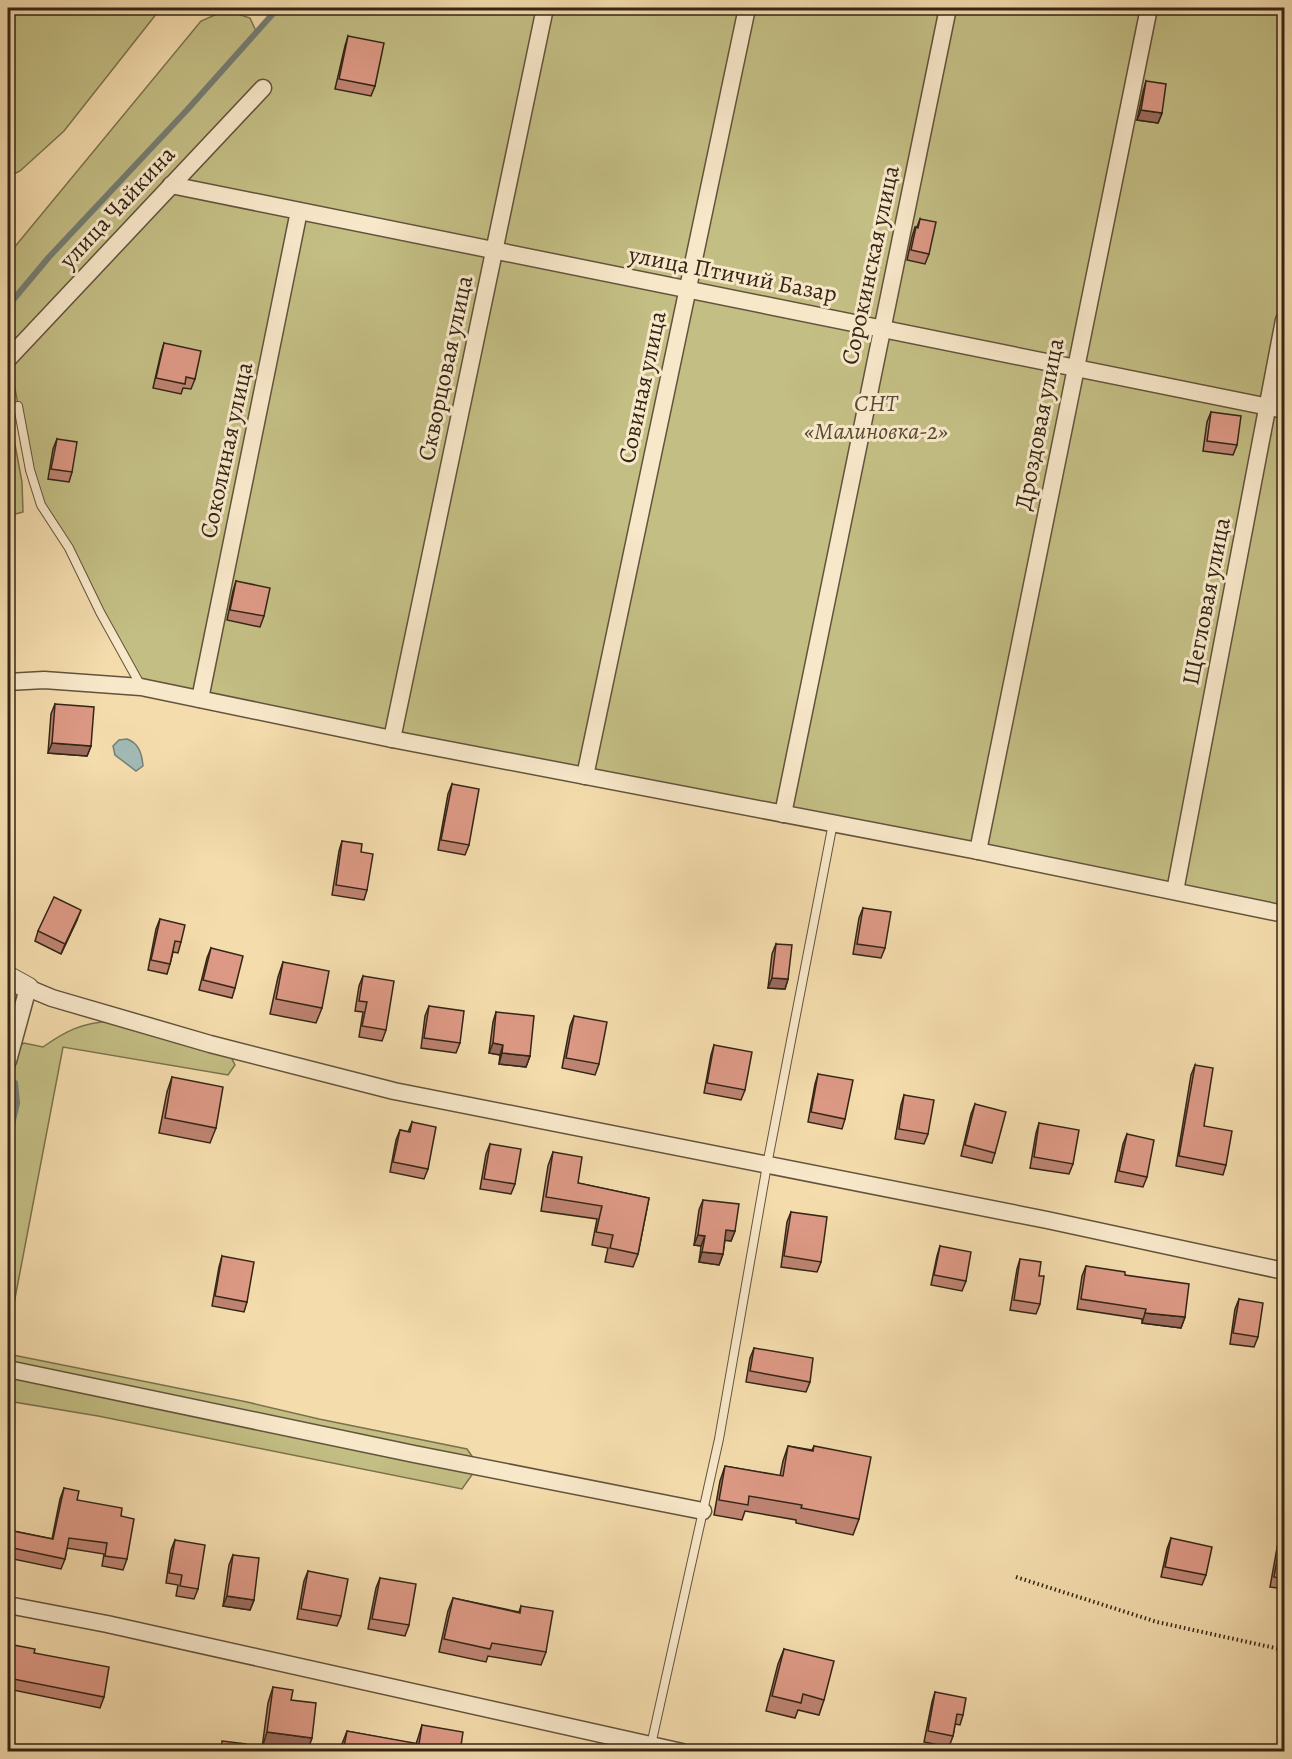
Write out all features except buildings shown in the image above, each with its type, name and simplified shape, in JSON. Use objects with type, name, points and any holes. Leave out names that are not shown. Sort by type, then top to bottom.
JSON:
[{"type":"street","name":"Скворцовая улица","points":[[392,739],[544,8]]},
{"type":"street","name":"Совиная улица","points":[[585,776],[747,8]]},
{"type":"street","name":"Сорокинская улица","points":[[783,814],[948,8]]},
{"type":"street","name":"Дроздовая улица","points":[[978,851],[1149,8]]},
{"type":"street","name":"улица Чайкина","points":[[8,359],[263,88]]},
{"type":"street","name":"улица Птичий Базар","points":[[171,185],[1284,410]]},
{"type":"street","name":"Соколиная улица","points":[[200,699],[299,211]]},
{"type":"street","name":"Щегловая улица","points":[[1175,891],[1284,320]]},
{"type":"street","points":[[8,682],[45,680],[141,687],[392,739],[978,851],[1284,914]]},
{"type":"street","points":[[8,977],[52,998],[210,1044],[394,1091],[1047,1220],[1284,1271]]},
{"type":"street","points":[[8,1060],[28,988]]},
{"type":"street","points":[[8,1369],[414,1454],[703,1511]]},
{"type":"street","points":[[8,1605],[107,1624],[682,1752]]},
{"type":"lane","points":[[18,406],[30,471],[41,505],[69,548],[100,612],[141,687]]},
{"type":"lane","points":[[651,1745],[719,1439],[767,1165],[833,823]]},
{"type":"path","points":[[1016,1577],[1157,1622],[1284,1650]]},
{"type":"green space","points":[[8,8],[161,8],[64,131],[20,171],[8,177]]},
{"type":"green space","name":"СНТ «Малиновка-2»","points":[[278,8],[1284,8],[1284,914],[141,687],[41,505],[30,470],[8,351],[8,255],[201,21],[226,10],[250,18],[256,31]]},
{"type":"green space","points":[[8,407],[22,482],[23,512],[8,516]]},
{"type":"green space","points":[[112,1021],[230,1055],[235,1065],[228,1075],[63,1047],[8,1335],[8,1075],[17,1047],[24,1043],[43,1047],[75,1028]]},
{"type":"green space","points":[[8,1354],[467,1449],[474,1459],[476,1469],[462,1489],[98,1416],[8,1401]]},
{"type":"water","points":[[127,739],[137,746],[141,753],[143,766],[136,771],[115,755],[113,746],[119,740]]},
{"type":"waterway","points":[[8,306],[49,257],[187,110],[278,8]]},
{"type":"waterway","points":[[8,1142],[17,1103],[15,1083]]}]
